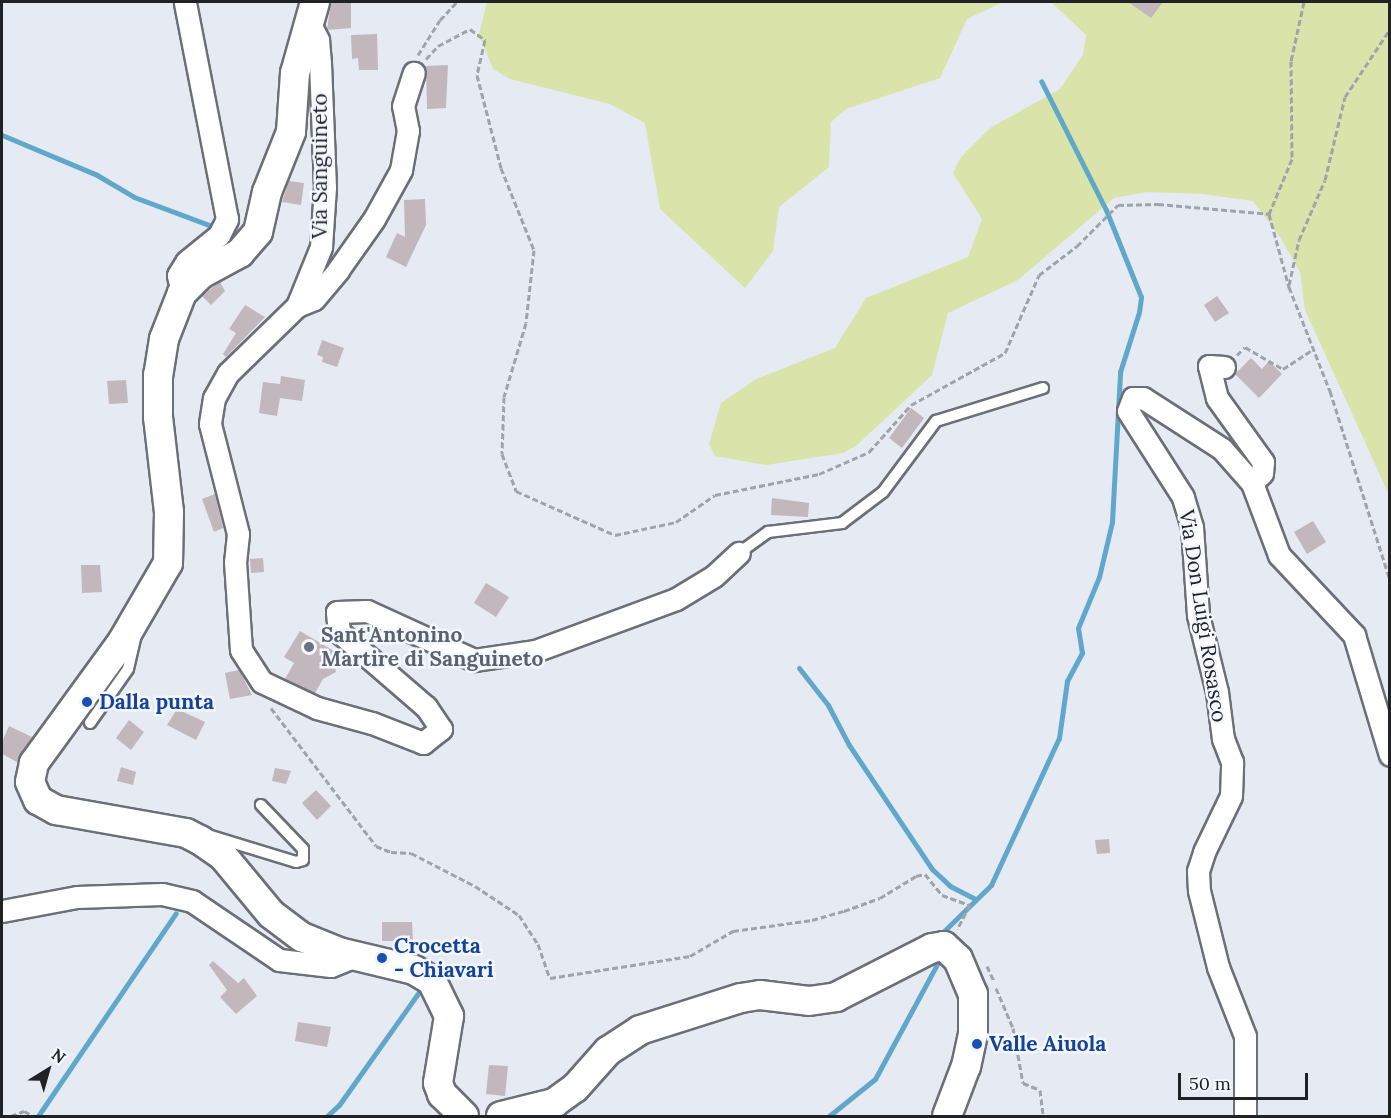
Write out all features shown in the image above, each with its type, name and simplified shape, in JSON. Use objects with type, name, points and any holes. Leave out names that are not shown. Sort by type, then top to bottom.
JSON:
[{"type":"street","points":[[182,293],[178,275],[186,262],[219,235],[227,219],[184,2]]},
{"type":"street","points":[[313,13],[295,73],[291,132],[267,192],[258,232],[240,253],[201,274],[182,293],[167,332],[158,375],[169,512],[168,563],[133,626],[34,762],[31,772],[32,792],[38,800],[56,810],[186,833],[223,856],[271,914],[302,937],[356,956],[414,970],[432,981],[449,1016],[438,1083],[442,1094],[464,1116]]},
{"type":"street","name":"Via Sanguineto","points":[[297,306],[321,247],[324,187],[318,40],[313,13]]},
{"type":"street","name":"Via Sanguineto","points":[[414,73],[403,106],[408,131],[401,170],[374,219],[314,299],[297,306],[228,374],[214,398],[210,424],[238,534],[235,562],[241,651],[268,684],[317,708],[372,723],[423,743],[441,729],[426,707],[339,632],[337,612],[366,611],[474,660],[536,651],[676,599],[714,576],[739,553]]},
{"type":"street","points":[[1224,367],[1209,366],[1217,399],[1263,462],[1262,473],[1252,483]]},
{"type":"street","name":"Via Don Luigi Rosasco","points":[[1245,1116],[1245,1036],[1218,967],[1198,891],[1198,871],[1204,852],[1231,796],[1232,762],[1223,739],[1217,692],[1198,615],[1192,527],[1183,497],[1129,414],[1128,404],[1133,398],[1143,398],[1222,449],[1252,483],[1279,555],[1354,635],[1389,754]]},
{"type":"street","points":[[2,911],[77,897],[162,894],[192,901],[279,960],[331,966],[356,956]]},
{"type":"street","points":[[501,1116],[554,1103],[575,1088],[608,1051],[640,1030],[741,998],[760,995],[809,1000],[836,997],[932,948],[944,946],[968,953],[973,994],[973,1034],[966,1066],[947,1116]]},
{"type":"lane","points":[[739,553],[768,532],[842,523],[883,492],[936,422],[1043,388]]},
{"type":"lane","points":[[90,723],[128,669],[135,638],[133,626]]},
{"type":"lane","points":[[200,840],[210,836],[296,862],[303,860],[303,849],[261,805]]},
{"type":"path","points":[[1304,2],[1292,61],[1292,159],[1269,214],[1289,287],[1314,349],[1389,580]]},
{"type":"path","points":[[414,73],[438,46],[470,29],[485,40],[477,75],[501,168],[534,250],[526,323],[504,397],[502,454],[516,491],[615,535],[676,522],[715,495],[819,474],[869,452],[911,405],[1005,353],[1039,275],[1077,246],[1118,205],[1158,204],[1269,214]]},
{"type":"path","points":[[1289,287],[1299,240],[1325,180],[1345,97],[1389,29]]},
{"type":"path","points":[[1224,367],[1245,347],[1283,369],[1314,349]]},
{"type":"path","points":[[268,684],[266,700],[376,846],[391,852],[411,853],[475,886],[519,915],[538,944],[550,978],[690,956],[733,931],[812,920],[880,898],[916,876],[925,874],[942,895],[970,906],[958,920],[956,931],[1013,1028],[1023,1083],[1040,1090],[1043,1116]]},
{"type":"path","points":[[11,1116],[24,1111],[34,1116]]},
{"type":"green space","points":[[487,2],[1003,2],[967,19],[940,78],[846,109],[831,122],[829,167],[779,207],[773,251],[745,288],[660,209],[645,123],[610,104],[510,79],[493,69],[479,34]]},
{"type":"green space","points":[[1051,2],[1389,2],[1389,495],[1305,310],[1300,272],[1280,237],[1253,201],[1203,194],[1147,192],[1114,198],[1018,280],[948,313],[932,375],[856,446],[843,453],[766,465],[715,456],[709,444],[721,403],[756,379],[835,348],[866,298],[968,257],[982,219],[953,173],[961,157],[990,128],[1060,89],[1083,55],[1086,35]]},
{"type":"building","points":[[331,2],[351,2],[351,28],[327,30]]},
{"type":"building","points":[[1128,2],[1163,2],[1151,18]]},
{"type":"building","points":[[377,34],[378,70],[359,70],[358,58],[352,59],[351,35]]},
{"type":"building","points":[[448,65],[446,108],[427,109],[426,66]]},
{"type":"building","points":[[289,181],[304,183],[301,205],[282,202]]},
{"type":"building","points":[[425,199],[426,225],[406,267],[386,257],[397,233],[405,237],[404,200]]},
{"type":"building","points":[[220,282],[225,291],[211,305],[202,296]]},
{"type":"building","points":[[1217,296],[1229,313],[1215,322],[1204,305]]},
{"type":"building","points":[[245,305],[265,317],[226,357],[223,354],[236,333],[229,329]]},
{"type":"building","points":[[322,340],[344,348],[337,367],[322,362],[323,357],[317,355]]},
{"type":"building","points":[[1251,358],[1262,369],[1269,361],[1282,374],[1259,398],[1235,374]]},
{"type":"building","points":[[281,376],[305,380],[302,401],[280,398],[277,416],[259,413],[263,382],[280,384]]},
{"type":"building","points":[[126,380],[128,403],[109,404],[107,381]]},
{"type":"building","points":[[911,408],[924,418],[902,448],[889,438]]},
{"type":"building","points":[[215,494],[223,528],[214,532],[202,499]]},
{"type":"building","points":[[772,498],[809,503],[808,517],[771,515]]},
{"type":"building","points":[[1313,521],[1326,542],[1307,554],[1294,532]]},
{"type":"building","points":[[263,558],[264,572],[251,573],[250,559]]},
{"type":"building","points":[[81,565],[100,565],[102,592],[82,593]]},
{"type":"building","points":[[486,583],[509,597],[496,617],[474,603]]},
{"type":"building","name":"Sant'Antonino Martire di Sanguineto","points":[[300,631],[339,654],[334,663],[336,672],[323,679],[315,693],[285,679],[294,663],[284,657]]},
{"type":"building","points":[[239,670],[252,695],[230,699],[225,673]]},
{"type":"building","points":[[177,709],[205,722],[196,740],[167,725]]},
{"type":"building","points":[[129,720],[144,732],[131,750],[116,738]]},
{"type":"building","points":[[9,726],[32,737],[17,762],[2,754],[2,742]]},
{"type":"building","points":[[121,767],[136,772],[133,785],[117,781]]},
{"type":"building","points":[[275,768],[291,771],[286,784],[272,781]]},
{"type":"building","points":[[316,790],[331,806],[317,820],[302,803]]},
{"type":"building","points":[[1109,839],[1110,853],[1097,854],[1095,840]]},
{"type":"building","points":[[382,922],[412,922],[413,941],[382,941]]},
{"type":"building","points":[[213,961],[238,983],[244,978],[257,996],[236,1014],[220,997],[227,990],[209,965]]},
{"type":"building","points":[[298,1022],[331,1027],[327,1047],[295,1041]]},
{"type":"building","points":[[489,1065],[508,1066],[505,1096],[486,1094]]},
{"type":"waterway","points":[[942,933],[991,885],[1059,738],[1067,681],[1082,653],[1078,628],[1099,577],[1112,522],[1120,372],[1139,312],[1141,297],[1106,210],[1041,81]]},
{"type":"waterway","points":[[2,135],[97,175],[134,197],[217,228]]},
{"type":"waterway","points":[[799,668],[828,705],[849,745],[932,869],[950,886],[976,899]]},
{"type":"waterway","points":[[38,1116],[176,913]]},
{"type":"waterway","points":[[829,1116],[875,1079],[940,959]]},
{"type":"waterway","points":[[327,1116],[339,1105],[424,985]]},
{"type":"place","name":"Sant'Antonino Martire di Sanguineto","points":[[309,647]]},
{"type":"place","name":"Dalla punta","points":[[87,702]]},
{"type":"place","name":"Crocetta - Chiavari","points":[[382,958]]},
{"type":"place","name":"Valle Aiuola","points":[[977,1044]]}]
